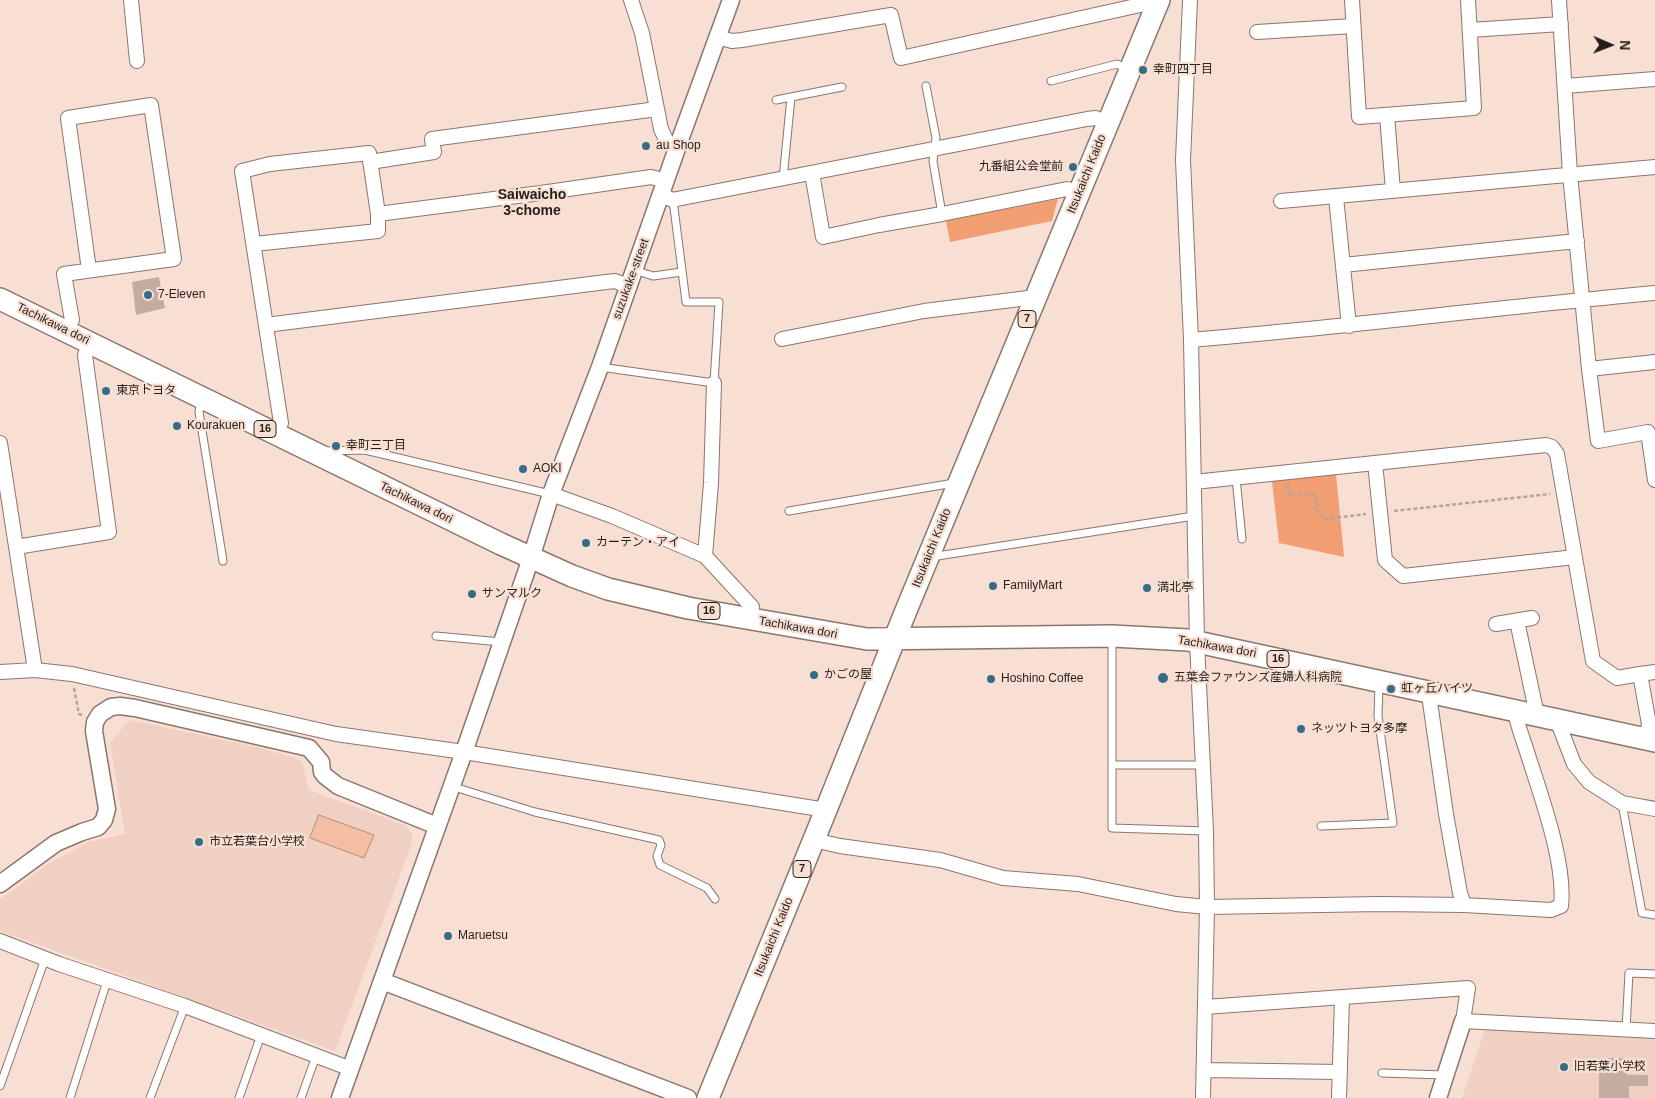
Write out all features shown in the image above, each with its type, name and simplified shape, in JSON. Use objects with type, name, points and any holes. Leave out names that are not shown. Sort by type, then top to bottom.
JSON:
[{"type":"main road","name":"Itsukaichi Kaido","points":[[708,1098],[894,639],[1157,5]]},
{"type":"main road","name":"Tachikawa dori","points":[[0,298],[531,558],[608,589],[688,608],[867,639],[1112,636],[1197,642],[1650,740]]},
{"type":"street","points":[[131,0],[137,61]]},
{"type":"street","points":[[631,0],[642,33],[661,129],[667,142],[677,146]]},
{"type":"street","name":"suzukake-street","points":[[340,1098],[464,752],[551,494],[600,367],[634,270],[666,192],[677,146],[731,0]]},
{"type":"street","points":[[1190,0],[1183,160],[1191,340],[1197,642],[1206,831],[1207,908],[1203,1098]]},
{"type":"street","points":[[1352,0],[1359,117],[1474,108],[1468,0]]},
{"type":"street","points":[[1559,0],[1570,174],[1598,441],[1648,432],[1655,480]]},
{"type":"street","points":[[717,37],[732,41],[742,40],[891,15],[901,58],[1145,4],[1157,5]]},
{"type":"street","points":[[1470,30],[1561,24]]},
{"type":"street","points":[[1257,32],[1353,26]]},
{"type":"street","points":[[1565,86],[1655,79]]},
{"type":"street","points":[[66,331],[72,320],[64,274],[174,259],[151,105],[68,118],[89,270]]},
{"type":"street","points":[[370,162],[434,152],[432,138],[656,109]]},
{"type":"street","points":[[1387,115],[1393,191]]},
{"type":"street","points":[[378,214],[651,177],[666,192],[783,179],[1087,119],[1096,118],[1107,123]]},
{"type":"street","points":[[254,244],[378,231],[378,214],[369,153],[270,164],[242,171],[281,423],[275,434]]},
{"type":"street","points":[[1281,201],[1655,168]]},
{"type":"street","points":[[812,173],[823,237],[1067,189],[1079,194]]},
{"type":"street","points":[[1336,197],[1349,326]]},
{"type":"street","points":[[1343,265],[1577,241]]},
{"type":"street","points":[[266,325],[615,281],[628,286]]},
{"type":"street","points":[[1191,340],[1349,326],[1655,293]]},
{"type":"street","points":[[782,339],[924,311],[1036,297]]},
{"type":"street","points":[[16,547],[109,532],[85,355],[90,342]]},
{"type":"street","points":[[1589,369],[1655,362]]},
{"type":"street","points":[[706,556],[711,483],[714,383]]},
{"type":"street","points":[[0,443],[35,670]]},
{"type":"street","points":[[1194,482],[1546,445],[1552,446],[1557,454],[1593,661],[1616,678],[1655,672]]},
{"type":"street","points":[[1375,463],[1385,560],[1403,576],[1575,557]]},
{"type":"street","points":[[551,494],[612,516],[706,556],[747,599],[752,607],[751,619]]},
{"type":"street","points":[[1496,624],[1532,618]]},
{"type":"street","points":[[1517,620],[1547,718],[1574,764],[1589,782],[1622,803],[1655,809]]},
{"type":"street","points":[[0,672],[35,670],[87,678],[336,734],[464,752],[826,810]]},
{"type":"street","points":[[1640,674],[1650,740]]},
{"type":"street","points":[[1432,693],[1430,702],[1446,814],[1460,893],[1464,905]]},
{"type":"street","points":[[0,884],[56,844],[98,827],[104,820],[107,809],[94,731],[100,714],[111,707],[135,708],[310,748],[321,762],[322,772],[329,780],[437,826]]},
{"type":"street","points":[[814,840],[840,846],[940,860],[1003,878],[1078,884],[1176,904],[1207,908],[1362,904],[1464,905],[1551,910],[1561,906],[1560,877],[1552,834],[1515,710]]},
{"type":"street","points":[[0,941],[107,981],[185,1006],[351,1069]]},
{"type":"street","points":[[382,981],[688,1098]]},
{"type":"street","points":[[1205,1007],[1468,988],[1463,1021],[1438,1098]]},
{"type":"street","points":[[1339,1098],[1342,998]]},
{"type":"street","points":[[1463,1021],[1655,1031]]},
{"type":"street","points":[[1204,1070],[1340,1072]]},
{"type":"lane","points":[[1051,81],[1117,64],[1130,70]]},
{"type":"lane","points":[[926,86],[936,138],[933,161],[942,214]]},
{"type":"lane","points":[[776,100],[842,87]]},
{"type":"lane","points":[[783,179],[791,97]]},
{"type":"lane","points":[[600,367],[714,383],[719,302],[686,302],[666,192]]},
{"type":"lane","points":[[634,270],[653,276],[682,272]]},
{"type":"lane","points":[[202,398],[199,412],[223,561]]},
{"type":"lane","points":[[312,452],[366,450],[551,494]]},
{"type":"lane","points":[[1236,478],[1242,539]]},
{"type":"lane","points":[[789,511],[959,482]]},
{"type":"lane","points":[[928,557],[1194,516]]},
{"type":"lane","points":[[436,636],[502,642]]},
{"type":"lane","points":[[1112,636],[1112,828],[1206,831]]},
{"type":"lane","points":[[1321,826],[1393,823],[1378,716],[1378,681]]},
{"type":"lane","points":[[1112,765],[1204,765]]},
{"type":"lane","points":[[451,786],[535,812],[659,840],[661,845],[657,856],[660,865],[707,888],[715,900]]},
{"type":"lane","points":[[1622,803],[1642,913],[1655,915]]},
{"type":"lane","points":[[0,1086],[45,959]]},
{"type":"lane","points":[[1626,1029],[1629,973],[1655,974]]},
{"type":"lane","points":[[70,1098],[107,981]]},
{"type":"lane","points":[[150,1098],[185,1006]]},
{"type":"lane","points":[[239,1098],[261,1036]]},
{"type":"lane","points":[[301,1098],[316,1056]]},
{"type":"lane","points":[[1382,1073],[1445,1075]]},
{"type":"path","points":[[1287,472],[1289,496],[1315,494],[1317,510],[1324,518],[1564,493]]},
{"type":"path","points":[[82,716],[79,714],[74,684],[84,687],[87,678]]},
{"type":"shaded area","points":[[1058,199],[1052,221],[950,242],[946,221]]},
{"type":"shaded area","points":[[1336,474],[1344,557],[1279,543],[1272,481]]},
{"type":"shaded area","points":[[130,720],[260,748],[296,758],[302,762],[309,790],[405,825],[412,834],[412,843],[335,1051],[0,931],[0,900],[48,864],[88,842],[125,834],[110,742]]},
{"type":"shaded area","points":[[319,815],[374,835],[364,858],[310,838]]},
{"type":"shaded area","name":"旧若葉小学校","points":[[1485,1029],[1655,1036],[1655,1098],[1462,1098]]},
{"type":"building","name":"7-Eleven","points":[[159,277],[165,308],[136,315],[132,282]]},
{"type":"building","points":[[1191,579],[1192,592],[1174,593],[1174,580]]},
{"type":"building","points":[[1599,1058],[1627,1058],[1627,1075],[1648,1075],[1648,1086],[1629,1086],[1629,1098],[1599,1098]]},
{"type":"place","name":"幸町四丁目","points":[[1143,70]]},
{"type":"place","name":"au Shop","points":[[646,146]]},
{"type":"place","name":"九番組公会堂前","points":[[1073,167]]},
{"type":"place","name":"7-Eleven","points":[[148,295]]},
{"type":"place","name":"東京トヨタ","points":[[106,391]]},
{"type":"place","name":"Kourakuen","points":[[177,426]]},
{"type":"place","name":"幸町三丁目","points":[[336,446]]},
{"type":"place","name":"AOKI","points":[[523,469]]},
{"type":"place","name":"カーテン・アイ","points":[[586,543]]},
{"type":"place","name":"FamilyMart","points":[[993,586]]},
{"type":"place","name":"満北亭","points":[[1147,588]]},
{"type":"place","name":"サンマルク","points":[[472,594]]},
{"type":"place","name":"かごの屋","points":[[814,675]]},
{"type":"place","name":"五葉会ファウンズ産婦人科病院","points":[[1163,678]]},
{"type":"place","name":"Hoshino Coffee","points":[[991,679]]},
{"type":"place","name":"虹ヶ丘ハイツ","points":[[1391,689]]},
{"type":"place","name":"ネッツトヨタ多摩","points":[[1301,729]]},
{"type":"place","name":"市立若葉台小学校","points":[[199,842]]},
{"type":"place","name":"Maruetsu","points":[[448,936]]},
{"type":"place","name":"旧若葉小学校","points":[[1564,1067]]},
{"type":"district","name":"Saiwaicho 3-chome","points":[[532,204]]}]
